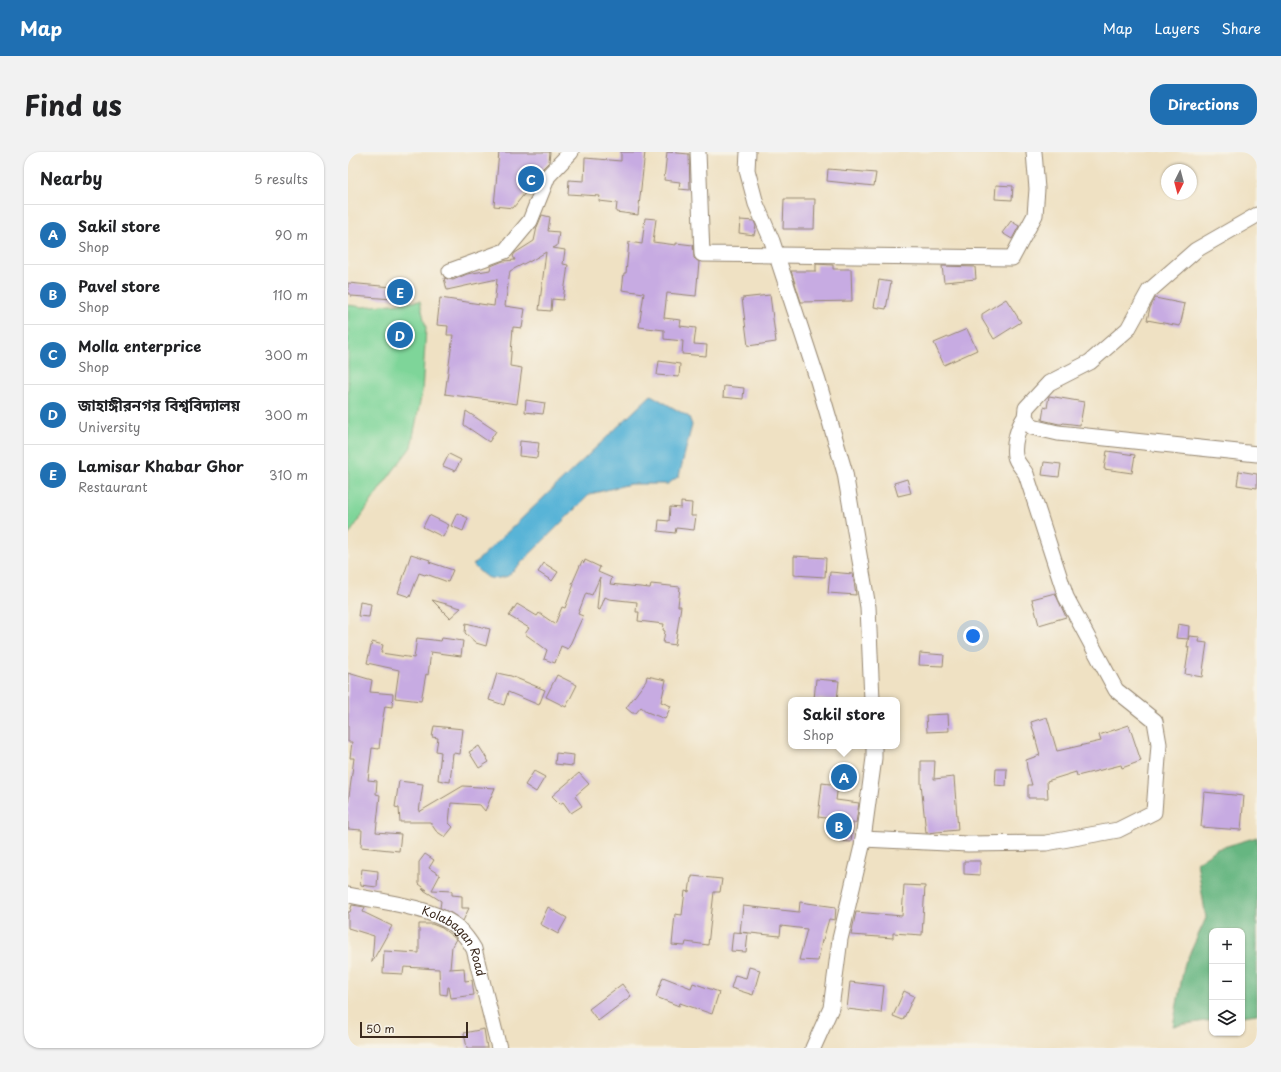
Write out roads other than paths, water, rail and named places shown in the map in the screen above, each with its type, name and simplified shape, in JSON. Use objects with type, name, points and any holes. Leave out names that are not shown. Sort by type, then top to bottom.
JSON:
[{"type":"street","points":[[450,271],[505,251],[530,221],[548,176],[571,152]]},
{"type":"street","points":[[698,152],[702,254],[952,256],[1012,258],[1035,215],[1037,189],[1034,152]]},
{"type":"street","points":[[748,152],[747,170],[754,198],[772,241],[818,381],[845,473],[868,607],[872,697]]},
{"type":"street","points":[[863,839],[968,844],[1046,843],[1118,830],[1154,812],[1159,744],[1155,721],[1116,690],[1066,597],[1026,474],[1015,456],[1016,438],[1020,424],[1025,417],[1026,408],[1048,383],[1090,362],[1128,329],[1149,291],[1196,250],[1257,215]]},
{"type":"street","points":[[1025,417],[1032,427],[1058,433],[1257,454]]},
{"type":"street","points":[[813,1048],[831,1008],[840,939],[863,839],[874,749]]},
{"type":"street","name":"Kolabagan Road","points":[[348,895],[409,907],[435,915],[456,926],[467,937],[474,949],[499,1048]]},
{"type":"water","points":[[651,395],[689,417],[692,425],[679,476],[668,484],[630,484],[590,494],[508,576],[489,578],[473,565]]},
{"type":"place","name":"Molla enterprice","points":[[531,179]]},
{"type":"place","name":"Lamisar Khabar Ghor","points":[[400,292]]},
{"type":"place","name":"জাহাঙ্গীরনগর বিশ্ববিদ্যালয়","points":[[400,335]]},
{"type":"place","name":"Sakil store","points":[[844,777]]},
{"type":"place","name":"Pavel store","points":[[839,826]]}]
